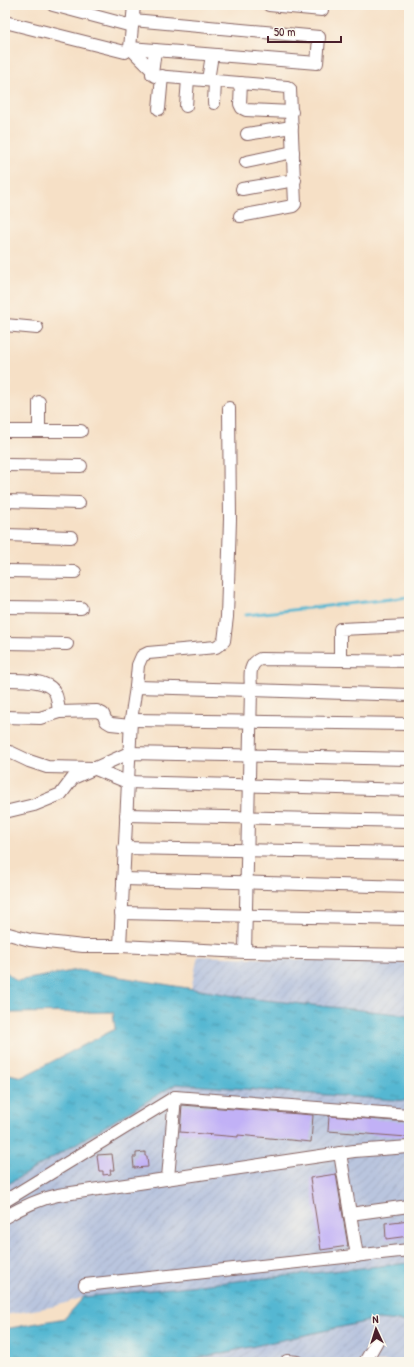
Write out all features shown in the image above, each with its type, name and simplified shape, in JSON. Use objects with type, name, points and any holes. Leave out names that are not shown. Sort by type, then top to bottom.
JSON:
[{"type":"street","points":[[5,22],[120,52],[125,52],[130,48],[317,63],[319,36],[132,23],[53,5]]},
{"type":"street","points":[[130,48],[134,5]]},
{"type":"street","points":[[269,5],[322,10]]},
{"type":"street","points":[[130,48],[157,73],[188,79],[287,87],[290,89],[296,201],[293,206],[240,216]]},
{"type":"street","points":[[156,50],[158,109]]},
{"type":"street","points":[[212,54],[214,103]]},
{"type":"street","points":[[186,106],[188,79]]},
{"type":"street","points":[[241,83],[240,104],[242,108],[246,110],[292,112]]},
{"type":"street","points":[[247,134],[292,127]]},
{"type":"street","points":[[246,162],[293,152]]},
{"type":"street","points":[[242,189],[295,180]]},
{"type":"street","points":[[5,325],[37,328]]},
{"type":"street","points":[[39,431],[40,402]]},
{"type":"street","points":[[120,946],[130,723],[138,665],[142,656],[148,653],[216,647],[224,640],[227,618],[230,519],[229,408]]},
{"type":"street","points":[[5,431],[80,431]]},
{"type":"street","points":[[5,465],[81,466]]},
{"type":"street","points":[[5,501],[79,503]]},
{"type":"street","points":[[5,535],[71,537]]},
{"type":"street","points":[[5,571],[75,572]]},
{"type":"street","points":[[5,608],[81,608]]},
{"type":"street","points":[[340,660],[340,629],[409,626]]},
{"type":"street","points":[[5,643],[67,644]]},
{"type":"street","points":[[245,952],[251,668],[254,662],[260,659],[409,661]]},
{"type":"street","points":[[5,680],[20,680],[48,685],[55,692],[59,712]]},
{"type":"street","points":[[136,687],[409,694]]},
{"type":"street","points":[[5,717],[40,718],[59,712],[97,711],[103,714],[106,721],[111,724],[250,722],[409,724]]},
{"type":"street","points":[[5,752],[10,752],[29,761],[47,767],[93,768],[127,782],[409,790]]},
{"type":"street","points":[[9,810],[34,805],[60,794],[73,778],[129,753],[409,759]]},
{"type":"street","points":[[126,815],[409,821]]},
{"type":"street","points":[[124,848],[409,853]]},
{"type":"street","points":[[123,879],[409,887]]},
{"type":"street","points":[[121,913],[409,919]]},
{"type":"street","points":[[5,933],[30,940],[75,946],[120,946],[245,952],[409,955]]},
{"type":"street","points":[[168,1178],[175,1098]]},
{"type":"street","points":[[5,1201],[175,1098],[409,1115]]},
{"type":"street","points":[[5,1217],[24,1206],[43,1198],[58,1195],[340,1153],[376,1148],[409,1146]]},
{"type":"street","points":[[340,1153],[357,1256]]},
{"type":"street","points":[[350,1214],[409,1206]]},
{"type":"street","points":[[85,1285],[409,1250]]},
{"type":"street","points":[[365,1362],[377,1341]]},
{"type":"shaded area","points":[[198,956],[409,963],[409,1015],[254,999],[191,989]]},
{"type":"shaded area","points":[[176,1084],[409,1101],[409,1263],[84,1297],[56,1306],[5,1315],[5,1186]]},
{"type":"shaded area","points":[[378,1319],[409,1322],[409,1362],[182,1362]]},
{"type":"water","points":[[78,970],[254,999],[409,1015],[409,1101],[176,1084],[5,1186],[5,1073],[22,1077],[115,1029],[113,1012],[5,1013],[5,971],[17,981]]},
{"type":"water","points":[[409,1263],[409,1322],[378,1319],[182,1362],[5,1362],[5,1329],[65,1318],[84,1297]]},
{"type":"building","points":[[182,1105],[313,1115],[311,1142],[238,1135],[238,1137],[180,1132]]},
{"type":"building","points":[[329,1116],[408,1122],[407,1137],[328,1131]]},
{"type":"building","points":[[145,1152],[148,1167],[134,1168],[133,1157],[136,1157],[136,1153]]},
{"type":"building","points":[[112,1154],[114,1170],[110,1170],[111,1174],[103,1175],[103,1171],[99,1171],[97,1155]]},
{"type":"building","points":[[336,1174],[348,1246],[321,1250],[310,1178]]},
{"type":"building","points":[[409,1220],[409,1236],[386,1239],[385,1223]]},
{"type":"waterway","points":[[246,615],[409,597]]}]
